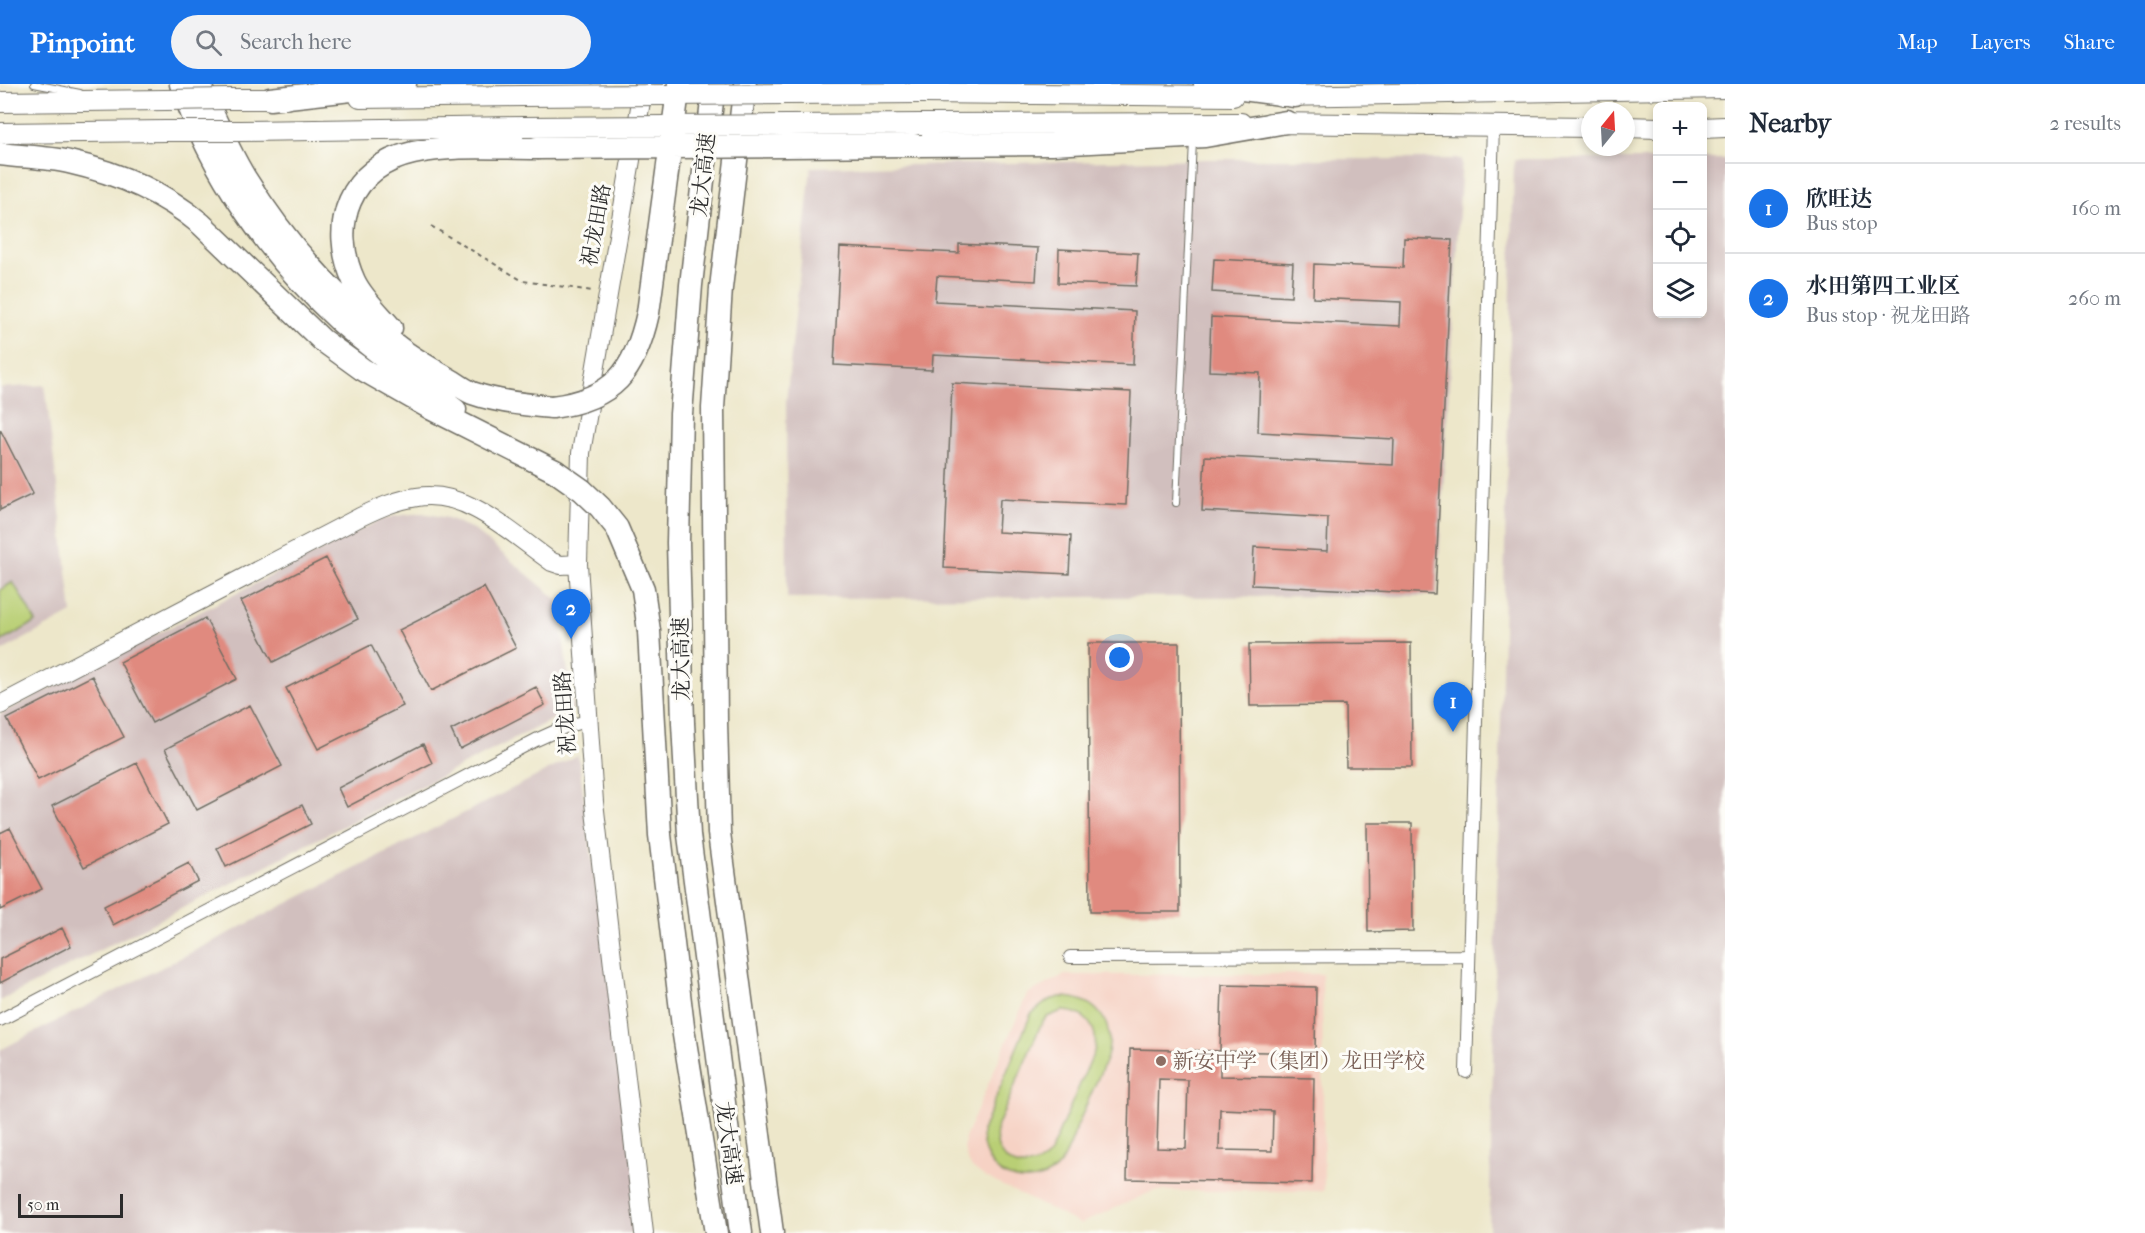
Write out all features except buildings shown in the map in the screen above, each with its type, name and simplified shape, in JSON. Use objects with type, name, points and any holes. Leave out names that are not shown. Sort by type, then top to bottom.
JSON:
[{"type":"highway","points":[[181,84],[186,101],[220,171],[258,229],[304,285],[339,320],[378,353],[417,379],[494,441]]},
{"type":"highway","points":[[199,84],[245,178],[291,244],[320,277],[356,311],[416,360],[471,392],[525,405],[552,407],[578,404],[600,394],[617,381],[642,342],[680,84]]},
{"type":"highway","points":[[270,99],[405,84]]},
{"type":"highway","name":"龙大高速","points":[[714,84],[691,285],[681,414],[678,543],[688,835],[741,1233]]},
{"type":"highway","name":"龙大高速","points":[[745,84],[723,277],[712,408],[716,721],[719,833],[772,1233]]},
{"type":"highway","points":[[1205,84],[1295,96]]},
{"type":"highway","points":[[416,360],[356,284],[344,256],[344,222],[354,191],[369,174],[386,162],[414,153],[462,148],[1052,144],[1193,136],[1286,122]]},
{"type":"highway","points":[[0,154],[67,161],[111,174],[156,192],[187,212],[322,340],[362,369],[432,409],[555,471],[582,490],[617,528],[643,589],[649,631],[661,847],[684,1035],[716,1233]]},
{"type":"main road","points":[[0,102],[922,93],[1295,96],[1725,88]]},
{"type":"main road","points":[[0,133],[1286,122],[1581,127]]},
{"type":"main road","points":[[1635,127],[1653,128]]},
{"type":"main road","points":[[1707,128],[1725,127]]},
{"type":"street","name":"祝龙田路","points":[[644,84],[581,453],[578,564],[594,802],[644,1233]]},
{"type":"street","points":[[1466,1072],[1493,125]]},
{"type":"street","points":[[0,705],[360,517],[402,500],[420,496],[457,501],[473,507],[552,562],[561,565],[578,564]]},
{"type":"street","points":[[0,1020],[536,740],[567,726],[588,720]]},
{"type":"street","points":[[1070,957],[1469,956]]},
{"type":"lane","points":[[34,84],[131,100]]},
{"type":"lane","points":[[1176,503],[1193,136]]},
{"type":"path","points":[[431,226],[523,281],[607,293]]},
{"type":"shaded area","points":[[1209,159],[1462,159],[1437,596],[787,598],[786,402],[811,167]]},
{"type":"shaded area","points":[[1514,159],[1653,159],[1653,318],[1707,318],[1707,159],[1725,159],[1725,1233],[1489,1233]]},
{"type":"shaded area","points":[[45,385],[72,613],[0,652],[0,388]]},
{"type":"shaded area","points":[[422,513],[448,518],[473,529],[558,600],[573,709],[0,1001],[0,714],[382,519]]},
{"type":"shaded area","points":[[578,755],[644,1233],[0,1233],[0,1050]]},
{"type":"shaded area","name":"新安中学（集团）龙田学校","points":[[1322,974],[1324,1191],[1153,1191],[1080,1224],[981,1175],[972,1168],[967,1159],[964,1148],[965,1138],[1027,994],[1064,975]]},
{"type":"green space","points":[[13,582],[36,622],[0,642],[0,590]]},
{"type":"green space","points":[[1060,997],[1073,998],[1093,1007],[1106,1023],[1109,1033],[1107,1057],[1061,1163],[1056,1169],[1042,1177],[1018,1179],[1003,1174],[989,1161],[984,1150],[982,1131],[1031,1014],[1049,1000]],"holes":[[[1062,1011],[1084,1018],[1093,1029],[1094,1052],[1049,1155],[1029,1166],[1019,1166],[1010,1162],[998,1148],[996,1137],[998,1125],[1042,1022],[1047,1017]]]},
{"type":"place","name":"水田第四工业区","points":[[571,639]]},
{"type":"place","name":"欣旺达","points":[[1453,732]]},
{"type":"place","name":"新安中学（集团）龙田学校","points":[[1161,1061]]}]
